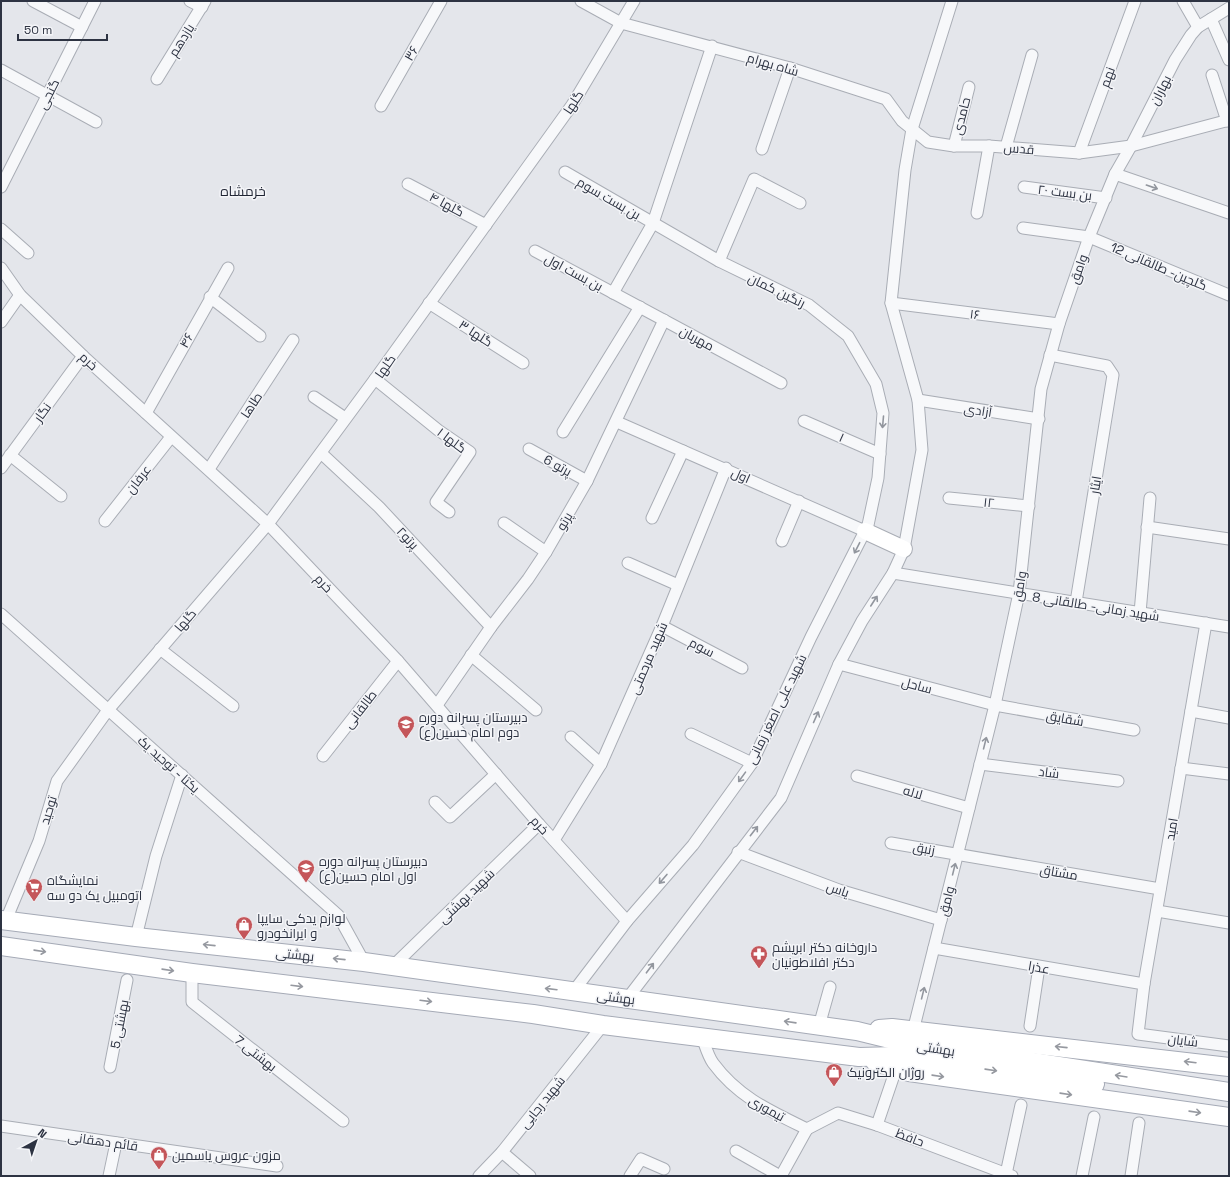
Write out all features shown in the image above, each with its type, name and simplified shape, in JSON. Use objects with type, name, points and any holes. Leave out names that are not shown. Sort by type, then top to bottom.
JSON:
[{"type":"main road","name":"بهشتی","points":[[3,920],[136,937],[364,962],[857,1031],[902,1042],[1229,1092]]},
{"type":"main road","name":"بهشتی","points":[[1,946],[192,973],[534,1014],[603,1026],[859,1057],[897,1056],[1229,1104]]},
{"type":"main road","points":[[857,1031],[892,1028],[1229,1067]]},
{"type":"main road","points":[[859,1057],[909,1072],[1229,1117]]},
{"type":"street","points":[[33,1],[82,27]]},
{"type":"street","name":"گنجی","points":[[1,187],[95,1]]},
{"type":"street","points":[[190,1],[204,4]]},
{"type":"street","name":"۳۶","points":[[381,106],[441,1]]},
{"type":"street","name":"شاه بهرام","points":[[581,1],[621,22],[790,68],[886,99],[902,121],[912,129]]},
{"type":"street","name":"گلها","points":[[108,710],[268,524],[321,453],[572,105],[634,1]]},
{"type":"street","points":[[627,999],[780,798],[839,664],[862,620],[893,573],[904,549],[922,450],[918,400],[891,303],[905,170],[912,129],[952,1]]},
{"type":"street","name":"نهم","points":[[1079,154],[1135,1]]},
{"type":"street","points":[[1183,1],[1194,31],[1210,19],[1229,8]]},
{"type":"street","name":"یازدهم","points":[[157,79],[204,4]]},
{"type":"street","points":[[1210,19],[1229,60]]},
{"type":"street","name":"بهاران","points":[[1131,146],[1175,60],[1194,31]]},
{"type":"street","points":[[613,293],[653,223],[712,46]]},
{"type":"street","points":[[1006,147],[1032,54]]},
{"type":"street","points":[[762,149],[790,68]]},
{"type":"street","points":[[1,70],[96,122]]},
{"type":"street","points":[[1212,75],[1228,120]]},
{"type":"street","name":"حامدی","points":[[954,146],[969,87]]},
{"type":"street","name":"قدس","points":[[912,129],[928,142],[954,146],[1006,147],[1079,154],[1131,146],[1228,120]]},
{"type":"street","points":[[976,213],[989,146]]},
{"type":"street","name":"وامق","points":[[913,1031],[995,705],[1019,593],[1039,419],[1041,389],[1059,324],[1089,237],[1115,174],[1131,146]]},
{"type":"street","name":"بن بست سوم","points":[[565,172],[653,223]]},
{"type":"street","points":[[1115,174],[1229,213]]},
{"type":"street","points":[[719,261],[754,179],[800,203]]},
{"type":"street","name":"گلها ۴","points":[[408,184],[486,225]]},
{"type":"street","name":"بن بست ۲۰","points":[[1024,187],[1106,198]]},
{"type":"street","name":"رنگین کمان","points":[[653,223],[719,261],[809,305],[848,336],[876,384]]},
{"type":"street","name":"گلچین- طالقانی 12","points":[[1023,228],[1089,237],[1229,295]]},
{"type":"street","points":[[1,229],[28,253]]},
{"type":"street","name":"بن بست اول","points":[[535,251],[613,293]]},
{"type":"street","name":"خرم","points":[[1,268],[20,295],[83,356],[268,524],[398,661],[539,824],[626,920]]},
{"type":"street","name":"۴۶","points":[[146,413],[210,297],[228,268]]},
{"type":"street","name":"مهربان","points":[[613,293],[781,383]]},
{"type":"street","points":[[1,322],[20,295]]},
{"type":"street","points":[[210,297],[260,336]]},
{"type":"street","name":"گلها ۳","points":[[429,303],[523,363]]},
{"type":"street","name":"۱۶","points":[[891,303],[1059,324]]},
{"type":"street","points":[[563,432],[640,307]]},
{"type":"street","name":"پرتو","points":[[437,705],[471,655],[528,579],[546,552],[587,481],[617,422],[664,320]]},
{"type":"street","name":"طاها","points":[[209,469],[293,340]]},
{"type":"street","name":"ایثار","points":[[1050,355],[1107,366],[1113,375],[1076,602]]},
{"type":"street","name":"نگار","points":[[1,468],[83,356]]},
{"type":"street","name":"گلها ۱","points":[[375,379],[438,430],[470,452],[436,502],[449,512]]},
{"type":"street","name":"شهید علی اصغر زمانی","points":[[573,992],[626,920],[693,845],[752,763],[811,637],[865,531],[878,478],[880,454],[883,413],[876,384]]},
{"type":"street","points":[[314,397],[345,418]]},
{"type":"street","name":"آزادی","points":[[918,400],[1039,419]]},
{"type":"street","name":"۱","points":[[804,421],[880,454]]},
{"type":"street","name":"اول","points":[[617,422],[726,468],[865,531]]},
{"type":"street","name":"عرفان","points":[[105,521],[171,437]]},
{"type":"street","name":"پرتو 6","points":[[529,449],[587,481]]},
{"type":"street","points":[[652,518],[683,451]]},
{"type":"street","name":"پرتو۲","points":[[321,453],[379,507],[491,627]]},
{"type":"street","points":[[10,455],[61,496]]},
{"type":"street","name":"شهید مرحمتی","points":[[554,840],[601,764],[662,626],[726,468]]},
{"type":"street","name":"۱۲","points":[[949,498],[1029,506]]},
{"type":"street","points":[[1140,613],[1150,498]]},
{"type":"street","points":[[782,541],[799,501]]},
{"type":"street","points":[[504,523],[546,552]]},
{"type":"street","points":[[1147,527],[1229,540]]},
{"type":"street","points":[[865,531],[904,549]]},
{"type":"street","points":[[628,563],[678,585]]},
{"type":"street","name":"شهید زمانی- طالقانی 8","points":[[893,573],[1229,627]]},
{"type":"street","name":"یکتا - توحید یک","points":[[1,614],[338,915],[364,962]]},
{"type":"street","name":"امید","points":[[1138,1034],[1144,984],[1206,623]]},
{"type":"street","name":"سوم","points":[[662,626],[742,668]]},
{"type":"street","points":[[160,650],[233,706]]},
{"type":"street","points":[[471,655],[536,710]]},
{"type":"street","name":"طالقانی","points":[[323,756],[398,661]]},
{"type":"street","name":"ساحل","points":[[839,664],[995,705]]},
{"type":"street","name":"شقایق","points":[[995,705],[1134,730]]},
{"type":"street","name":"توحید","points":[[3,920],[39,841],[57,781],[108,710]]},
{"type":"street","points":[[1191,711],[1229,718]]},
{"type":"street","points":[[691,734],[752,763]]},
{"type":"street","points":[[571,737],[601,764]]},
{"type":"street","name":"شاد","points":[[980,764],[1118,780]]},
{"type":"street","points":[[1181,768],[1229,774]]},
{"type":"street","points":[[435,802],[450,817],[496,774]]},
{"type":"street","points":[[136,937],[156,856],[182,775]]},
{"type":"street","name":"لاله","points":[[857,776],[969,808]]},
{"type":"street","name":"شهید بهشتی","points":[[392,967],[539,824]]},
{"type":"street","name":"زنبق","points":[[891,843],[957,854]]},
{"type":"street","name":"یاس","points":[[738,852],[839,890],[941,920]]},
{"type":"street","name":"مشتاق","points":[[957,854],[1160,889]]},
{"type":"street","points":[[1157,911],[1229,923]]},
{"type":"street","name":"عذرا","points":[[934,948],[1144,984]]},
{"type":"street","points":[[1030,1026],[1039,967]]},
{"type":"street","name":"بهشتی 7","points":[[192,973],[192,1002],[343,1121]]},
{"type":"street","name":"بهشتی 5","points":[[110,1067],[127,980]]},
{"type":"street","points":[[820,1026],[830,987]]},
{"type":"street","name":"شهید رجایی","points":[[479,1176],[502,1152],[603,1026]]},
{"type":"street","name":"شایان","points":[[1138,1034],[1229,1046]]},
{"type":"street","name":"تیموری","points":[[702,1037],[712,1062],[737,1090],[763,1107],[807,1129]]},
{"type":"street","points":[[877,1125],[896,1069]]},
{"type":"street","points":[[1009,1175],[1021,1105]]},
{"type":"street","name":"حافظ","points":[[807,1129],[838,1113],[877,1125],[991,1172],[1009,1175]]},
{"type":"street","points":[[1082,1176],[1094,1117]]},
{"type":"street","points":[[1131,1176],[1139,1123]]},
{"type":"street","name":"قائم دهقانی","points":[[1,1126],[277,1166]]},
{"type":"street","points":[[736,1151],[781,1176],[807,1129]]},
{"type":"street","points":[[109,1176],[116,1143]]},
{"type":"street","points":[[502,1152],[530,1176]]},
{"type":"street","points":[[630,1176],[641,1159],[664,1169]]},
{"type":"place","name":"دبیرستان پسرانه دوره دوم امام حسین(ع)","points":[[406,739]]},
{"type":"place","name":"دبیرستان پسرانه دوره اول امام حسین(ع)","points":[[306,883]]},
{"type":"place","name":"نمایشگاه اتومبیل یک دو سه","points":[[34,902]]},
{"type":"place","name":"لوازم یدکی سایپا و ایرانخودرو","points":[[244,940]]},
{"type":"place","name":"داروخانه دکتر ابریشم دکتر افلاطونیان","points":[[759,969]]},
{"type":"place","name":"روژان الکترونیک","points":[[834,1087]]},
{"type":"place","name":"مزون عروس یاسمین","points":[[159,1170]]},
{"type":"district","name":"خرمشاه","points":[[243,191]]}]
